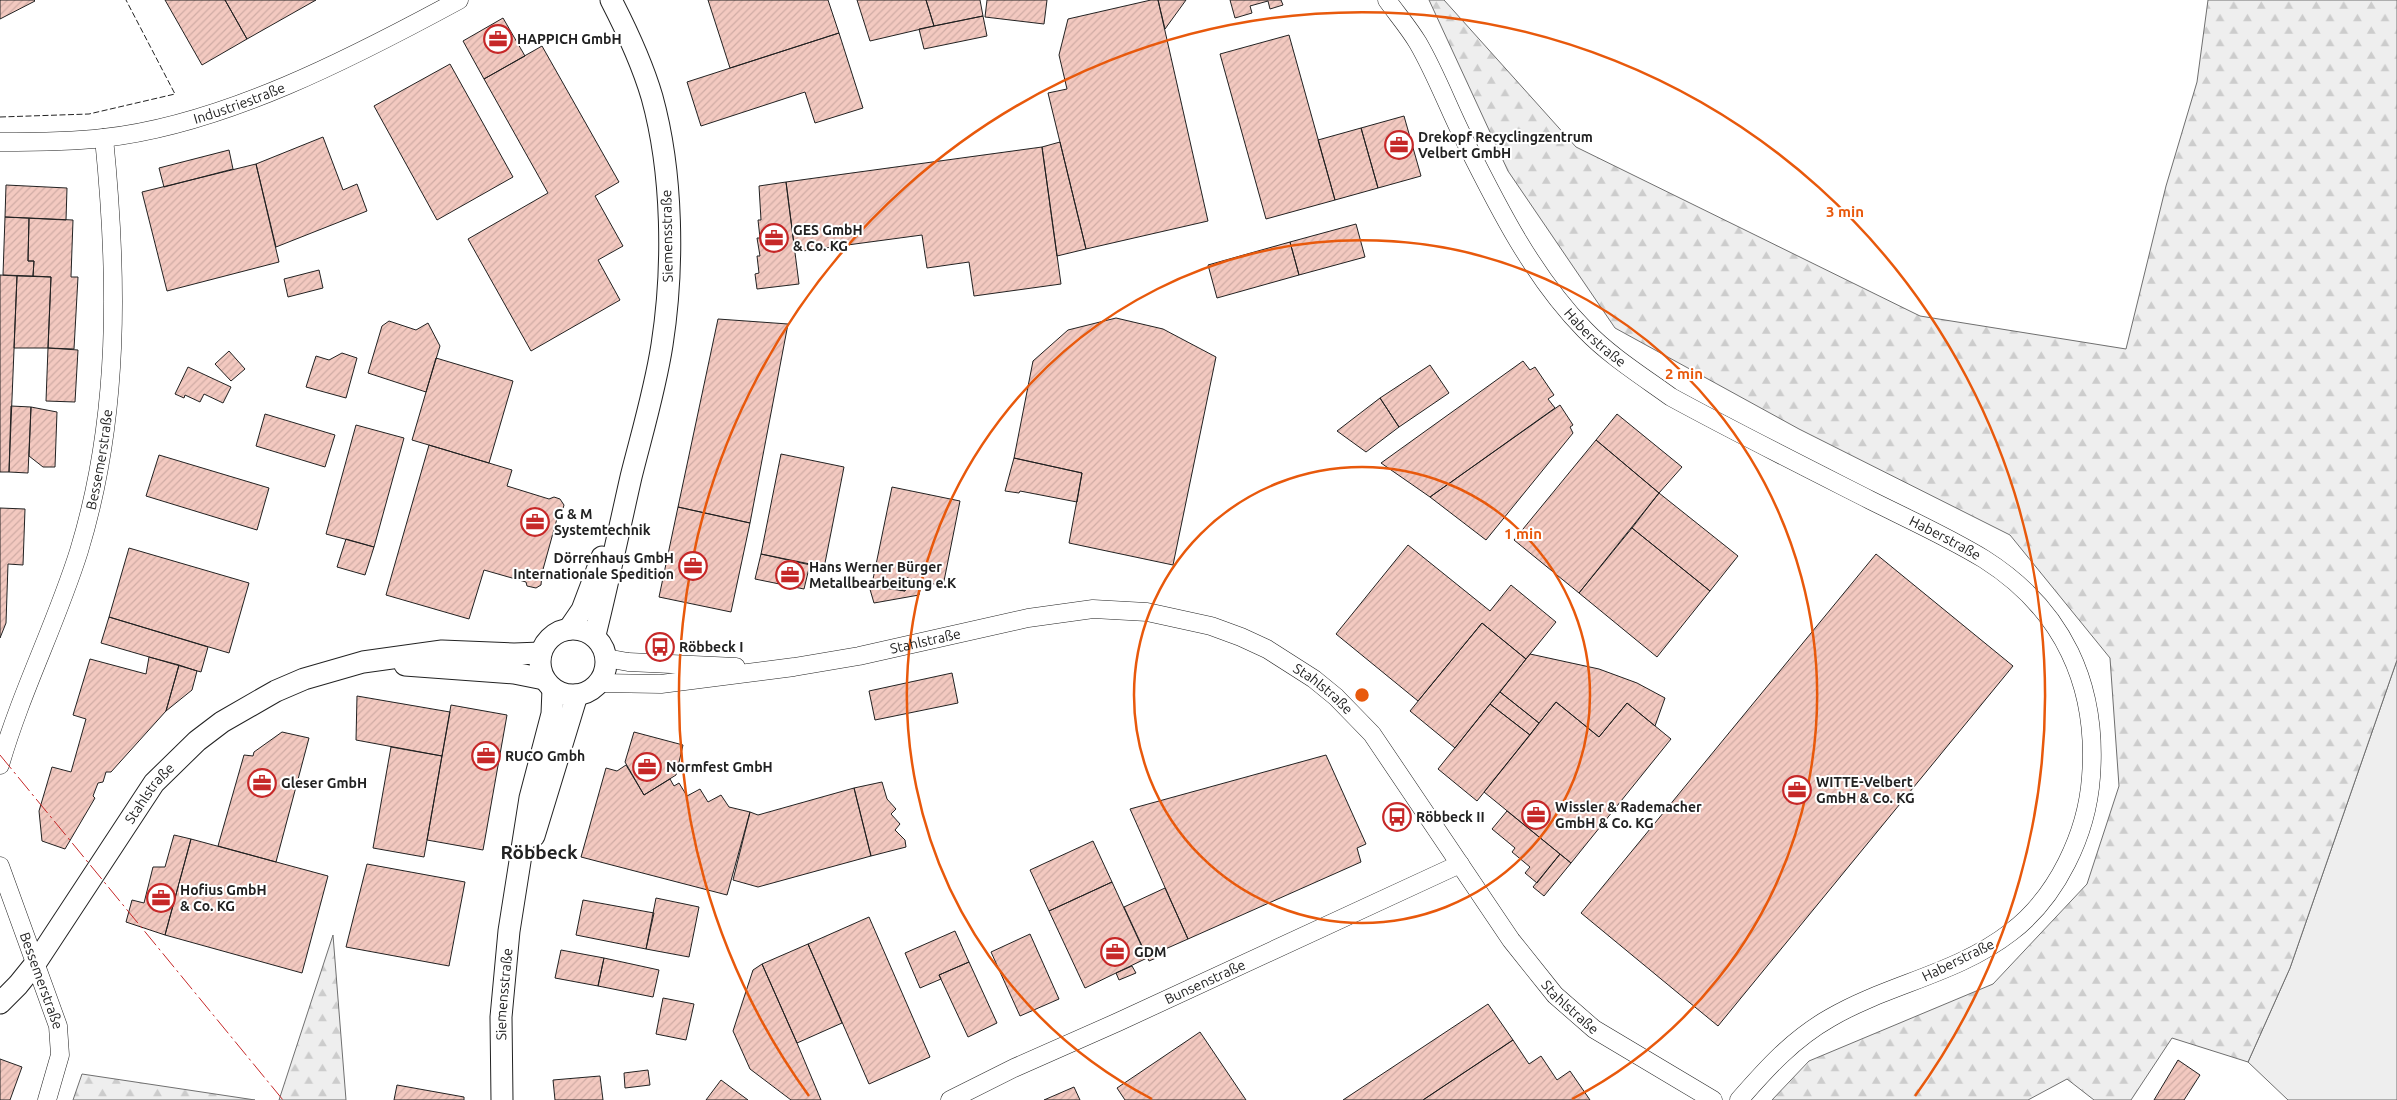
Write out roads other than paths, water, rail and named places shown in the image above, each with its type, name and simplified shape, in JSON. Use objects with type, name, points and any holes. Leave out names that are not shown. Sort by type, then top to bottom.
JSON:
[{"type":"street","name":"Industriestraße","points":[[0,142],[104,138],[185,121],[226,109],[264,95],[413,25],[459,0]]},
{"type":"street","name":"Siemensstraße","points":[[595,635],[648,412],[662,346],[668,301],[668,210],[660,130],[652,96],[628,33],[611,0]]},
{"type":"street","name":"Haberstraße","points":[[1387,0],[1417,42],[1442,89],[1464,138],[1529,259],[1566,309],[1586,331],[1627,366],[1671,397],[1985,560],[2034,601],[2052,623],[2079,671],[2086,696],[2092,738],[2090,791],[2073,850],[2056,879],[2036,907],[2012,931],[1984,950],[1945,969],[1830,1018],[1790,1045],[1773,1061],[1739,1100]]},
{"type":"street","name":"Bessemerstraße","points":[[0,765],[66,592],[80,548],[108,417],[113,357],[114,297],[112,237],[104,138]]},
{"type":"street","name":"Siemensstraße","points":[[569,629],[582,610],[632,477]]},
{"type":"street","name":"Stahlstraße","points":[[599,683],[661,684],[837,660],[1028,618],[1071,611],[1115,609],[1147,612],[1211,626],[1267,649],[1314,679],[1336,697],[1372,734],[1511,940],[1555,995],[1594,1029],[1713,1100]]},
{"type":"street","points":[[569,629],[582,630],[595,635],[602,646],[606,658],[606,671],[599,683],[590,692],[577,695],[564,695],[548,684],[541,653],[557,633],[569,629]]},
{"type":"street","name":"Stahlstraße","points":[[0,1003],[18,986],[35,964],[154,783],[174,762],[222,722],[269,695],[304,679],[363,662],[442,651],[514,654],[541,653]]},
{"type":"street","name":"Stahlstraße","points":[[606,658],[628,662],[772,669]]},
{"type":"street","name":"Stahlstraße","points":[[363,662],[514,673],[548,684]]},
{"type":"street","name":"Siemensstraße","points":[[502,1100],[502,1000],[509,931],[530,798],[552,714],[548,684]]},
{"type":"street","name":"Siemensstraße","points":[[517,888],[577,695]]},
{"type":"street","name":"Bunsenstraße","points":[[950,1100],[1014,1068],[1460,864]]},
{"type":"street","name":"Bessemerstraße","points":[[0,866],[58,1026],[60,1056],[47,1100]]},
{"type":"place","name":"HAPPICH GmbH","points":[[498,39]]},
{"type":"place","name":"Drekopf Recyclingzentrum Velbert GmbH","points":[[1399,145]]},
{"type":"place","name":"GES GmbH & Co. KG","points":[[774,238]]},
{"type":"place","name":"G & M Systemtechnik","points":[[535,522]]},
{"type":"place","name":"Dörrenhaus GmbH Internationale Spedition","points":[[693,566]]},
{"type":"place","name":"Hans Werner Bürger Metallbearbeitung e.K","points":[[790,575]]},
{"type":"place","name":"Röbbeck I","points":[[660,647]]},
{"type":"place","name":"RUCO Gmbh","points":[[486,756]]},
{"type":"place","name":"Normfest GmbH","points":[[647,767]]},
{"type":"place","name":"Gleser GmbH","points":[[262,783]]},
{"type":"place","name":"WITTE-Velbert GmbH & Co. KG","points":[[1797,790]]},
{"type":"place","name":"Wissler & Rademacher GmbH & Co. KG","points":[[1536,815]]},
{"type":"place","name":"Röbbeck II","points":[[1397,817]]},
{"type":"place","name":"Hofius GmbH & Co. KG","points":[[161,898]]},
{"type":"place","name":"GDM","points":[[1115,952]]},
{"type":"district","name":"Röbbeck","points":[[539,852]]}]
